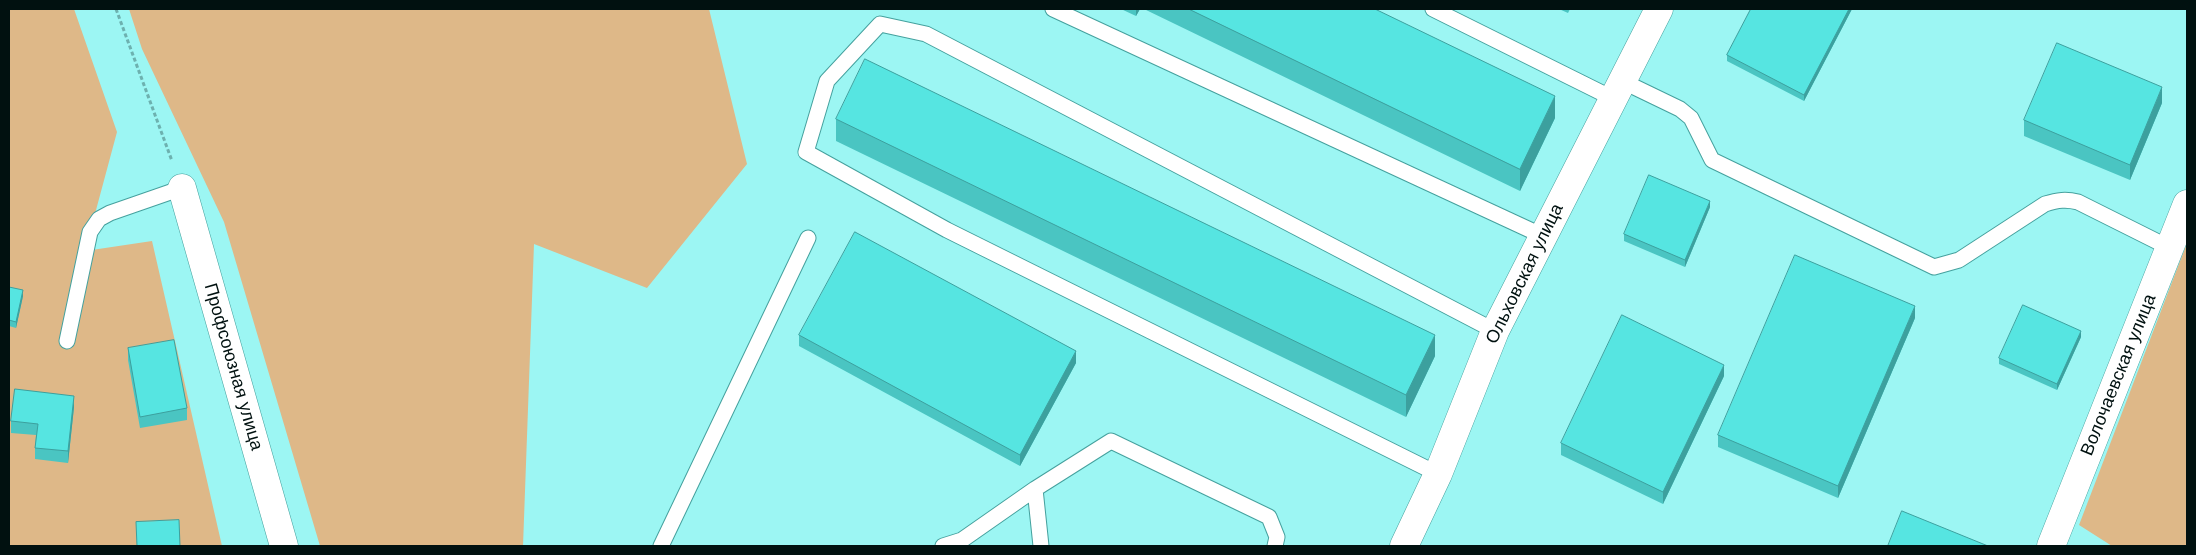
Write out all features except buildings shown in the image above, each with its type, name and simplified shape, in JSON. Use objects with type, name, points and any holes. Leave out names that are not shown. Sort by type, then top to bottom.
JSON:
[{"type":"street","name":"Ольховская улица","points":[[1404,546],[1438,474],[1495,332],[1658,9]]},
{"type":"street","name":"Профсоюзная улица","points":[[182,188],[284,546]]},
{"type":"street","name":"Волочаевская улица","points":[[2051,546],[2187,204]]},
{"type":"lane","points":[[1053,9],[1543,236]]},
{"type":"lane","points":[[1433,9],[1618,90],[1680,109],[1691,118],[1712,160],[1934,267],[1960,260],[2046,204],[2067,199],[2078,202],[2170,248]]},
{"type":"lane","points":[[1438,474],[947,230],[806,152],[827,81],[880,24],[926,34],[1495,332]]},
{"type":"lane","points":[[67,341],[90,232],[99,219],[110,213],[182,188]]},
{"type":"lane","points":[[661,546],[808,238]]},
{"type":"lane","points":[[943,546],[962,540],[1035,489],[1111,441],[1269,517],[1278,537],[1275,546]]},
{"type":"lane","points":[[1035,489],[1041,546]]},
{"type":"path","points":[[116,9],[182,188]]},
{"type":"shaded area","points":[[9,9],[74,9],[117,132],[85,251],[152,241],[222,546],[9,546]]},
{"type":"shaded area","points":[[129,9],[709,9],[747,164],[647,288],[534,244],[523,546],[320,546],[224,222],[142,49]]},
{"type":"shaded area","points":[[2187,243],[2187,546],[2112,546],[2079,525]]}]
